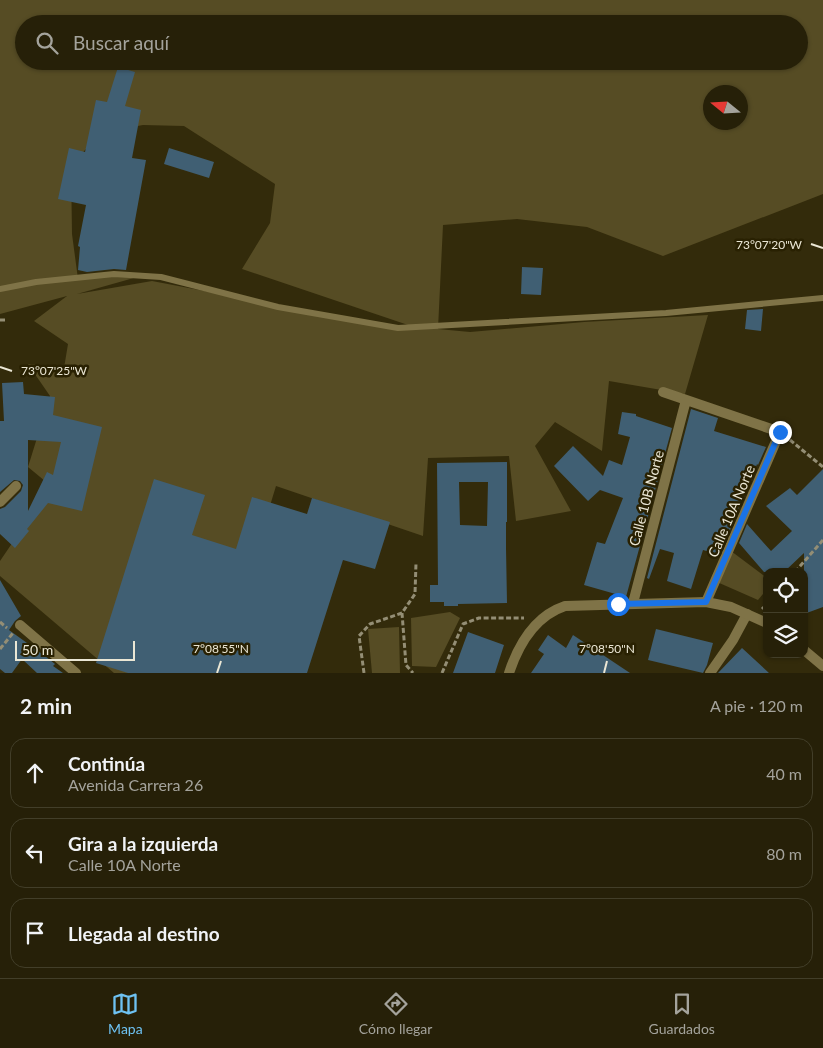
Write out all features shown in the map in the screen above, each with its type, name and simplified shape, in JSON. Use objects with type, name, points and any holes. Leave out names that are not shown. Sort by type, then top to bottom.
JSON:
[{"type":"street","points":[[663,392],[780,432]]},
{"type":"street","name":"Calle 10B Norte","points":[[633,603],[686,400]]},
{"type":"street","name":"Calle 10A Norte","points":[[706,602],[780,432]]},
{"type":"street","points":[[0,502],[16,486]]},
{"type":"street","points":[[510,673],[514,659],[540,619],[552,611],[565,606],[706,602],[731,607],[763,621]]},
{"type":"street","points":[[710,673],[748,614]]},
{"type":"street","points":[[20,625],[76,673]]},
{"type":"street","points":[[808,653],[823,666]]},
{"type":"lane","points":[[0,289],[36,282],[114,274],[161,277],[278,307],[398,328],[666,313],[823,298]]},
{"type":"path","points":[[0,320],[6,320]]},
{"type":"path","points":[[780,432],[823,467]]},
{"type":"path","points":[[798,568],[823,540]]},
{"type":"path","points":[[413,673],[406,665],[402,613],[414,594],[416,563]]},
{"type":"path","points":[[364,673],[359,636],[370,624],[402,613]]},
{"type":"path","points":[[442,673],[463,624],[479,618],[524,618]]},
{"type":"path","points":[[0,649],[20,625]]},
{"type":"shaded area","points":[[0,0],[823,0],[823,194],[663,256],[587,227],[517,219],[443,225],[438,329],[470,332],[584,322],[708,315],[685,394],[609,381],[602,451],[555,422],[535,446],[571,511],[516,521],[509,456],[428,458],[423,536],[276,486],[235,620],[216,673],[114,673],[0,576],[0,561],[51,486],[28,467],[50,396],[28,364],[64,368],[68,344],[34,321],[67,296],[0,314]],"holes":[[[143,125],[184,126],[275,184],[270,223],[242,269],[411,326],[384,325],[152,281],[77,294],[148,274],[78,279],[72,234],[71,165],[101,133]]]},
{"type":"shaded area","points":[[731,551],[763,575],[763,594],[758,600],[717,582]]},
{"type":"shaded area","points":[[450,612],[460,618],[436,667],[412,666],[411,618]]},
{"type":"shaded area","points":[[399,627],[400,673],[372,673],[368,629]]},
{"type":"building","points":[[117,70],[135,72],[125,106],[141,110],[132,158],[146,160],[126,270],[114,269],[87,272],[78,270],[80,247],[78,246],[86,205],[58,199],[69,148],[85,152],[96,100],[107,102]]},
{"type":"building","points":[[169,148],[214,162],[209,178],[164,164]]},
{"type":"building","points":[[522,267],[543,268],[541,295],[521,294]]},
{"type":"building","points":[[763,309],[761,331],[745,329],[747,310]]},
{"type":"building","points":[[23,382],[24,394],[55,397],[53,415],[102,427],[82,511],[48,503],[27,529],[29,531],[15,548],[0,534],[0,509],[5,507],[21,491],[23,485],[20,481],[14,480],[0,492],[0,421],[4,421],[2,383]],"holes":[[[28,440],[61,442],[53,475],[47,472],[28,511]]]},
{"type":"building","points":[[691,409],[718,418],[714,431],[766,447],[757,464],[750,484],[748,483],[727,538],[723,537],[717,554],[703,550],[691,589],[667,581],[674,553],[660,549],[649,579],[647,578]]},
{"type":"building","points":[[622,412],[636,414],[636,416],[672,428],[626,597],[584,585],[597,542],[605,544],[623,498],[600,490],[588,501],[554,466],[573,446],[603,476],[609,460],[622,465],[630,437],[618,434]]},
{"type":"building","points":[[507,462],[507,603],[444,606],[444,602],[430,602],[430,585],[438,585],[437,463]],"holes":[[[459,482],[488,482],[487,526],[460,525]]]},
{"type":"building","points":[[823,469],[823,607],[808,613],[808,568],[804,568],[804,553],[788,568],[763,568],[763,571],[739,543],[747,524],[771,551],[792,531],[766,506],[790,488],[797,495]]},
{"type":"building","points":[[154,479],[205,495],[192,535],[236,549],[252,497],[307,514],[312,498],[390,522],[375,569],[343,560],[307,673],[128,673],[96,663]]},
{"type":"building","points":[[0,580],[21,616],[9,630],[45,656],[55,664],[53,666],[63,673],[37,673],[22,659],[12,673],[5,673],[0,669]]},
{"type":"building","points":[[656,629],[713,643],[703,673],[648,660]]},
{"type":"building","points":[[468,632],[504,645],[495,673],[453,673]]},
{"type":"building","points":[[548,635],[566,648],[573,635],[630,673],[531,673],[544,654],[538,650]]},
{"type":"building","points":[[742,648],[769,673],[718,673]]},
{"type":"route","points":[[618,604],[706,602],[780,432]]}]
